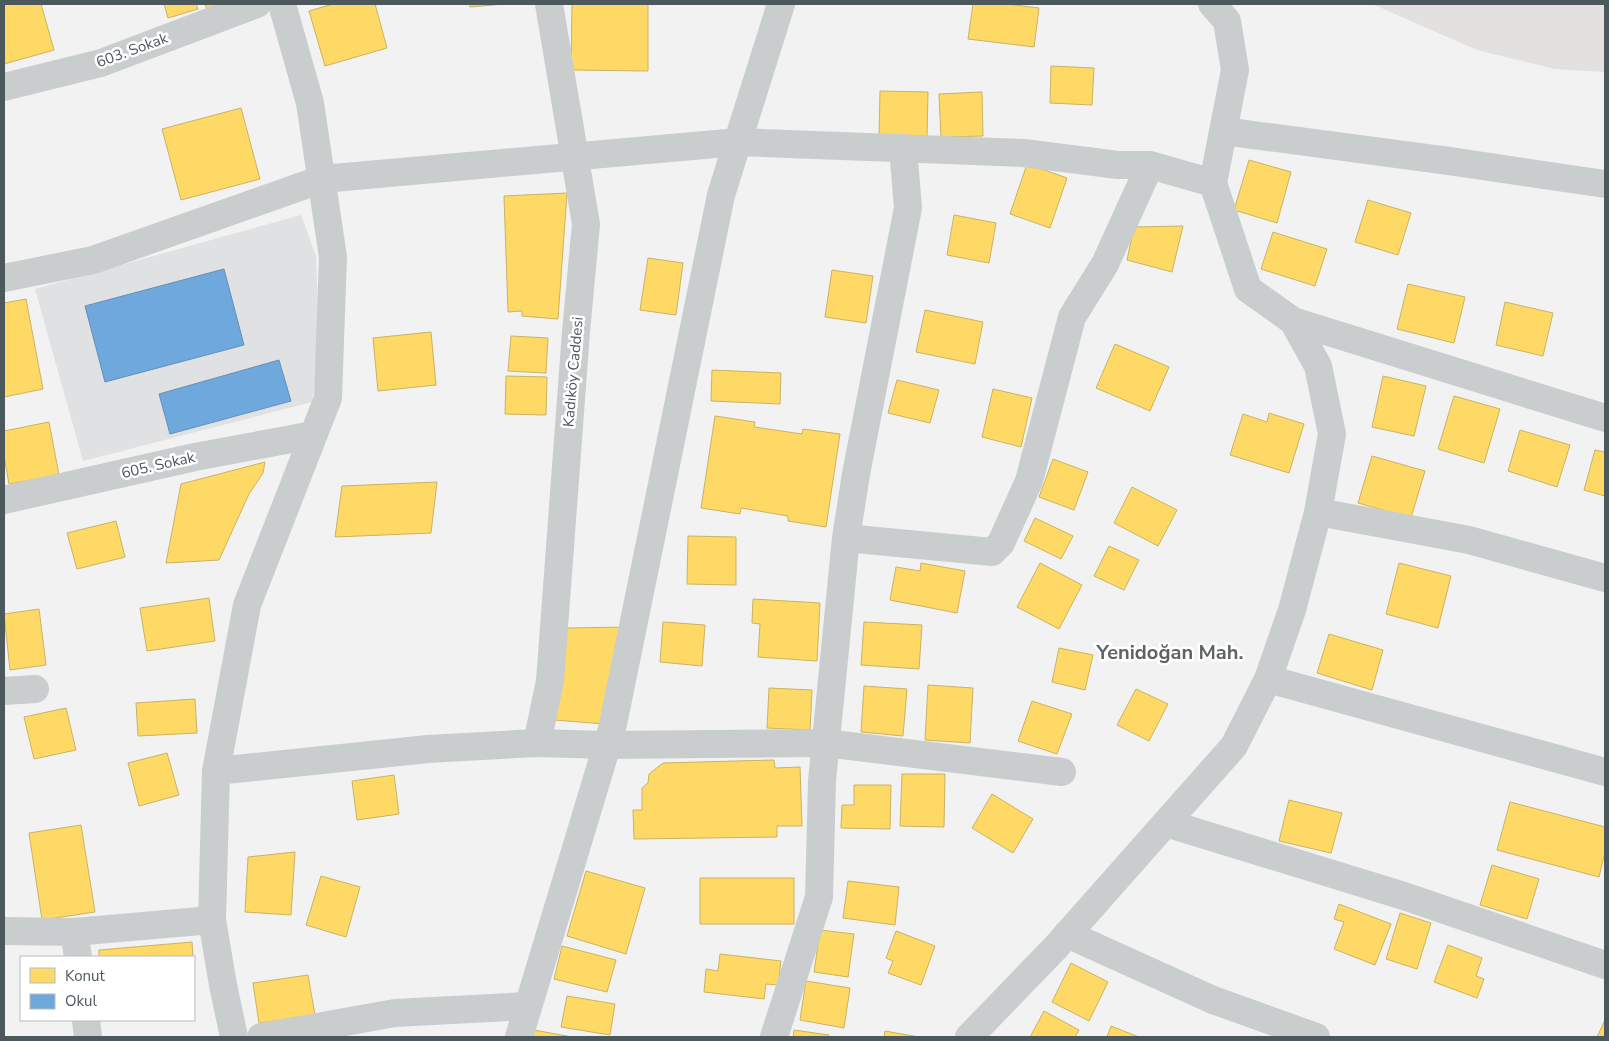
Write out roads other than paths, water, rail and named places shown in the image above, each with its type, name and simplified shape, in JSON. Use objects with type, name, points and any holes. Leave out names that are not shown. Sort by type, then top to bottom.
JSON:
[{"type":"street","name":"603. Sokak","points":[[4,87],[101,63],[257,4]]},
{"type":"street","points":[[234,1037],[212,920],[216,771],[247,605],[328,398],[333,256],[310,103],[282,4]]},
{"type":"street","name":"Kadıköy Caddesi","points":[[537,743],[550,681],[586,224],[549,4]]},
{"type":"street","points":[[519,1037],[612,729],[722,195],[781,4]]},
{"type":"street","points":[[1212,4],[1227,21],[1235,70],[1213,183],[1248,289],[1293,322],[1605,418]]},
{"type":"street","points":[[1223,131],[1605,184]]},
{"type":"street","points":[[4,278],[93,260],[322,179],[738,142],[1024,153],[1118,165],[1150,166],[1213,183]]},
{"type":"street","points":[[774,1037],[819,897],[822,781],[846,538],[856,474],[908,208],[903,148]]},
{"type":"street","points":[[846,538],[992,552],[1001,544],[1029,481],[1072,317],[1105,264],[1150,166]]},
{"type":"street","points":[[969,1037],[1067,934],[1234,746],[1268,679],[1292,610],[1318,512],[1332,434],[1318,366],[1293,322]]},
{"type":"street","name":"605. Sokak","points":[[4,500],[195,457],[313,435]]},
{"type":"street","points":[[1318,512],[1469,540],[1605,578]]},
{"type":"street","points":[[1268,679],[1605,772]]},
{"type":"street","points":[[4,691],[35,689]]},
{"type":"street","points":[[216,771],[428,749],[537,743],[607,745],[825,743],[1062,772]]},
{"type":"street","points":[[1166,823],[1404,896],[1605,965]]},
{"type":"street","points":[[4,931],[76,944],[212,920]]},
{"type":"street","points":[[1067,934],[1213,1000],[1316,1037]]},
{"type":"street","points":[[262,1037],[395,1012],[528,1006]]},
{"type":"street","points":[[86,1021],[88,1037]]},
{"type":"district","name":"Yenidoğan Mah.","points":[[1170,652]]}]
